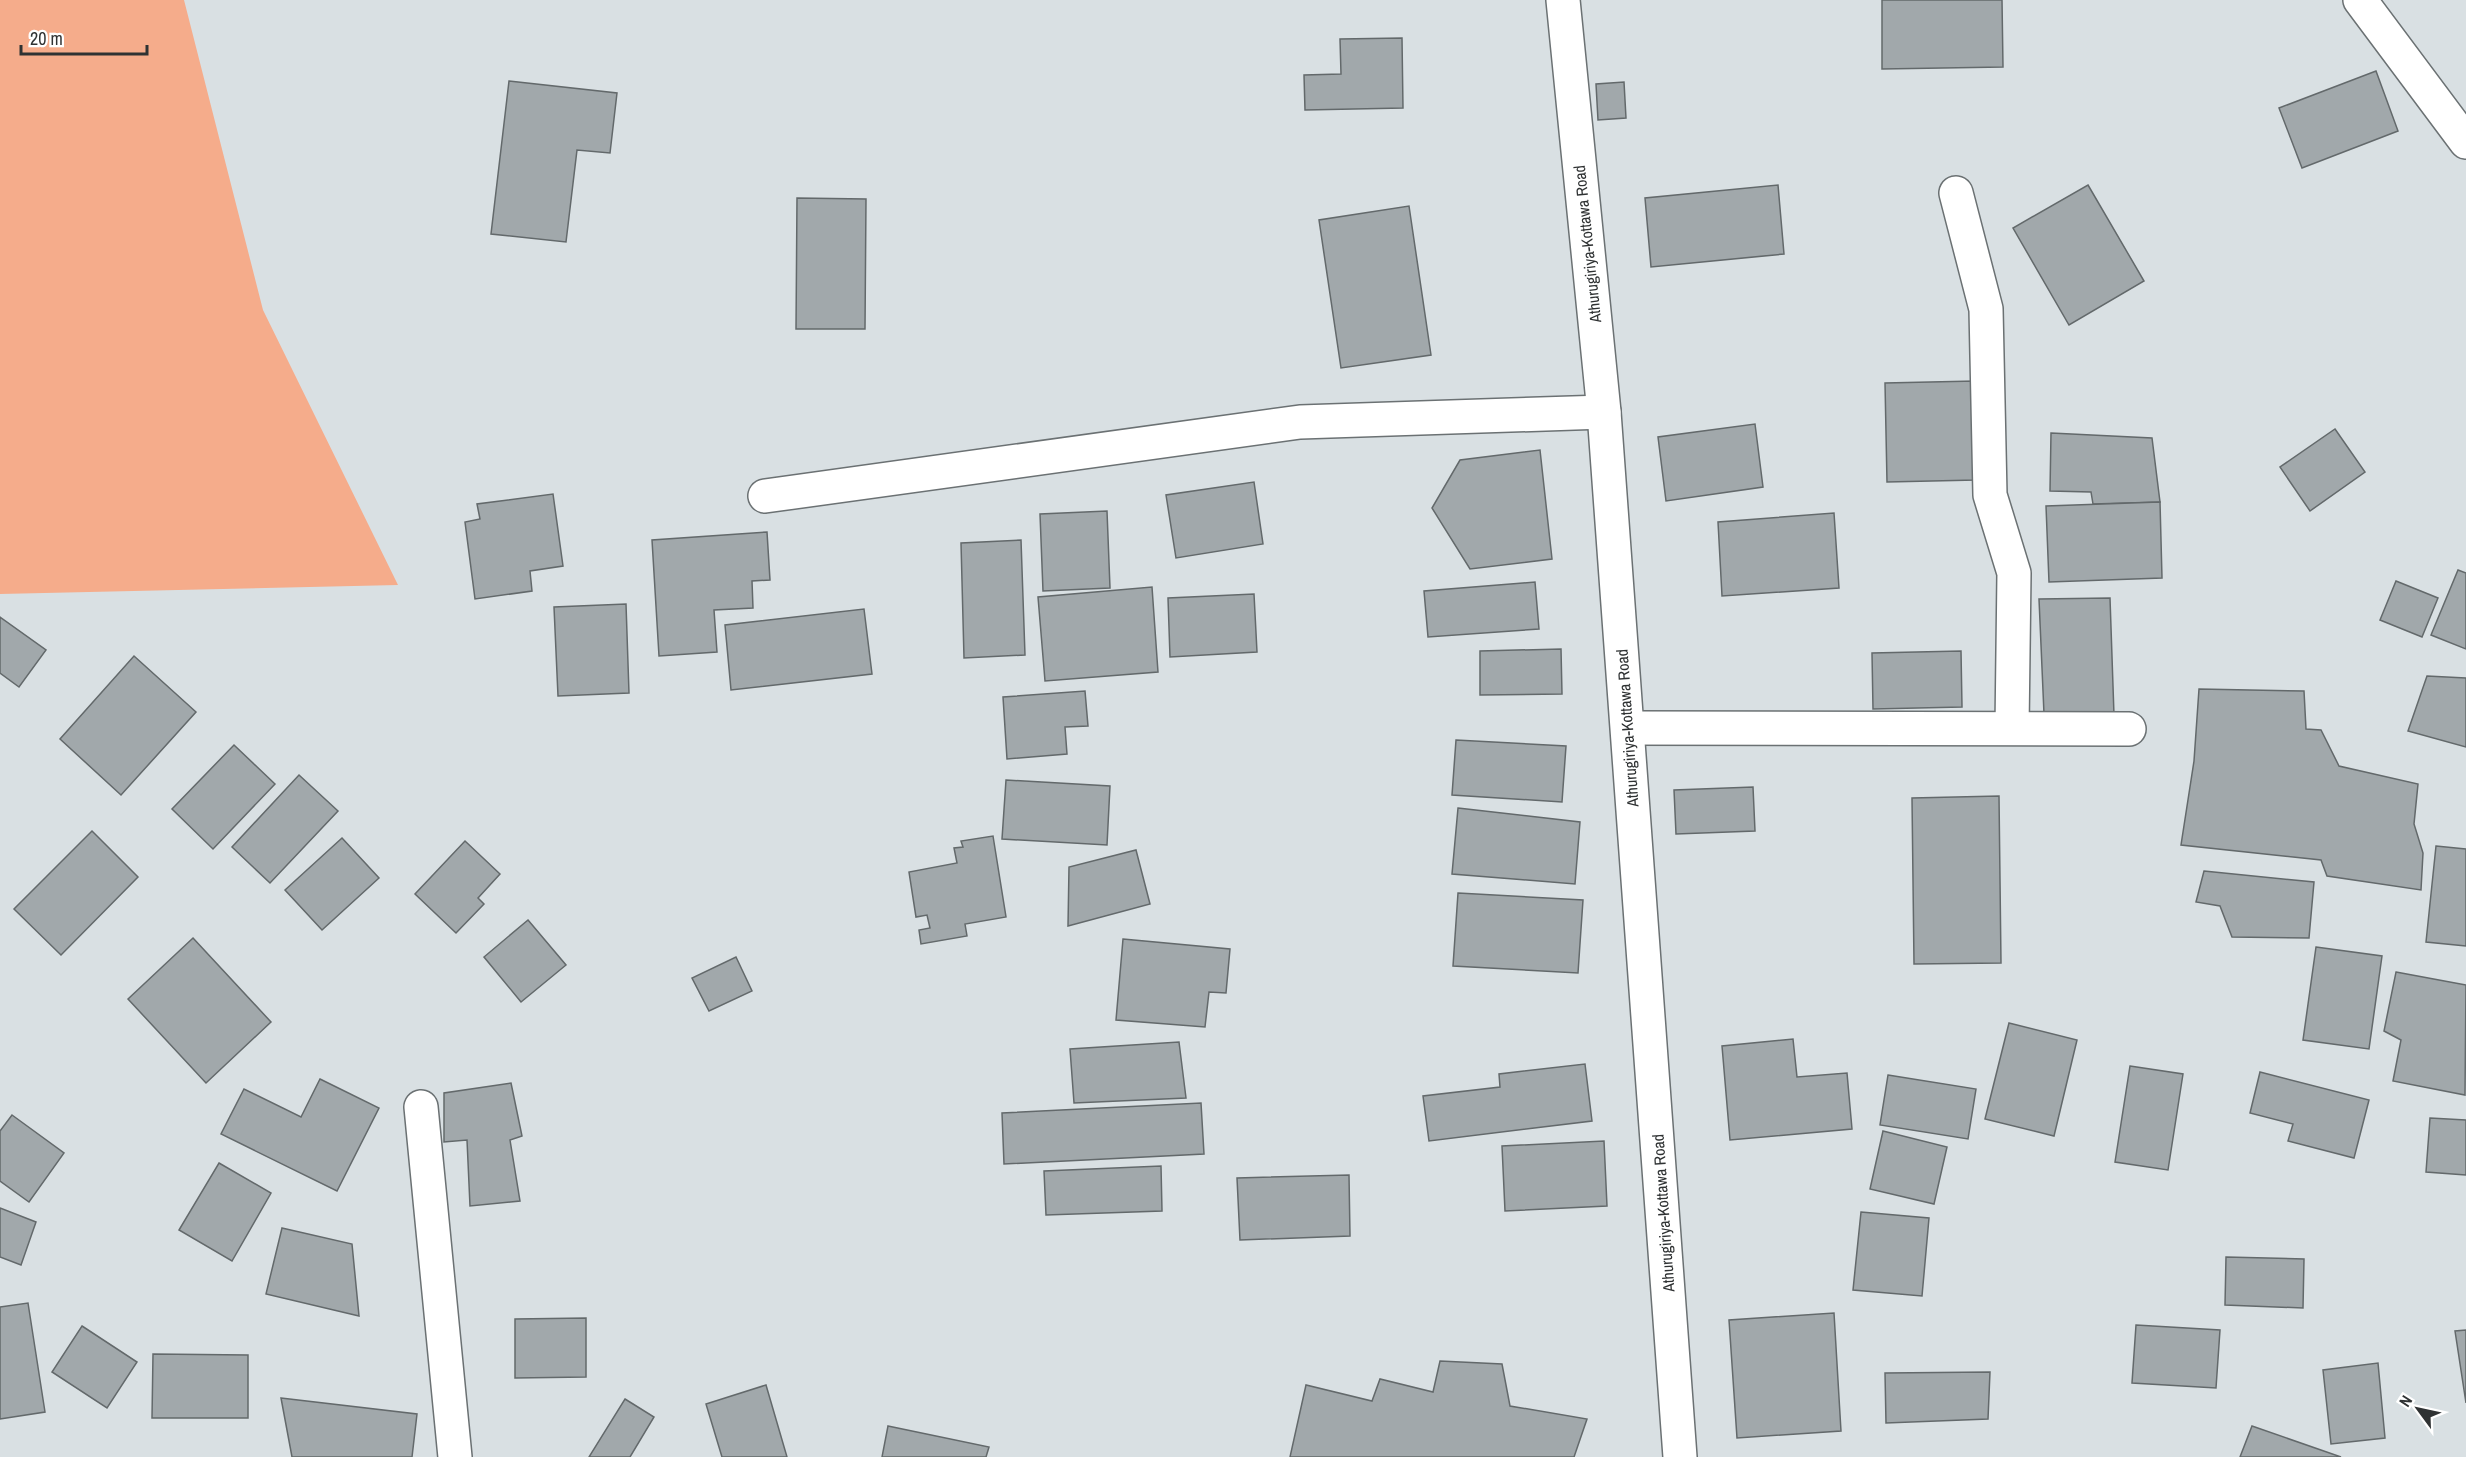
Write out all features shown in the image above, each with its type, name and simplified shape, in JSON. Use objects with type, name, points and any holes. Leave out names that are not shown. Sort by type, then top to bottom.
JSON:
[{"type":"street","name":"Athurugiriya-Kottawa Road","points":[[1563,0],[1604,412],[1680,1457]]},
{"type":"street","points":[[2360,0],[2466,142]]},
{"type":"street","points":[[1956,193],[1986,309],[1990,495],[2014,573],[2012,728]]},
{"type":"street","points":[[765,495],[1300,422],[1604,412]]},
{"type":"street","points":[[1628,728],[2129,729]]},
{"type":"street","points":[[421,1107],[455,1457]]},
{"type":"shaded area","points":[[0,0],[184,0],[263,310],[398,585],[0,594]]},
{"type":"building","points":[[1882,0],[2002,0],[2003,67],[1882,69]]},
{"type":"building","points":[[1402,38],[1403,108],[1305,110],[1304,75],[1341,74],[1340,39]]},
{"type":"building","points":[[2376,71],[2398,131],[2302,168],[2279,108]]},
{"type":"building","points":[[509,81],[617,93],[610,153],[577,150],[566,242],[491,234]]},
{"type":"building","points":[[1624,82],[1626,118],[1598,120],[1596,84]]},
{"type":"building","points":[[1778,185],[1784,254],[1651,267],[1645,198]]},
{"type":"building","points":[[2088,185],[2144,281],[2069,325],[2013,228]]},
{"type":"building","points":[[797,198],[866,199],[865,329],[796,329]]},
{"type":"building","points":[[1409,206],[1431,355],[1341,368],[1319,220]]},
{"type":"building","points":[[1975,381],[1976,480],[1887,482],[1885,383]]},
{"type":"building","points":[[1755,424],[1763,487],[1666,501],[1658,437]]},
{"type":"building","points":[[2335,429],[2365,472],[2310,511],[2280,467]]},
{"type":"building","points":[[2051,433],[2152,438],[2160,502],[2093,504],[2091,492],[2050,491]]},
{"type":"building","points":[[1540,450],[1552,559],[1470,569],[1432,508],[1460,460]]},
{"type":"building","points":[[1254,482],[1263,544],[1176,558],[1166,495]]},
{"type":"building","points":[[553,494],[563,566],[530,571],[532,591],[475,599],[465,522],[480,519],[477,504]]},
{"type":"building","points":[[2160,502],[2162,578],[2049,582],[2046,506]]},
{"type":"building","points":[[1107,511],[1110,588],[1043,591],[1040,514]]},
{"type":"building","points":[[1834,513],[1839,588],[1722,596],[1718,522]]},
{"type":"building","points":[[767,532],[770,580],[752,581],[753,608],[714,610],[717,652],[659,656],[652,540]]},
{"type":"building","points":[[1021,540],[1025,655],[964,658],[961,543]]},
{"type":"building","points":[[2458,570],[2466,573],[2466,649],[2431,635]]},
{"type":"building","points":[[2396,581],[2438,598],[2422,637],[2380,620]]},
{"type":"building","points":[[1535,582],[1539,629],[1428,637],[1424,591]]},
{"type":"building","points":[[1152,587],[1158,672],[1045,681],[1038,597]]},
{"type":"building","points":[[1254,594],[1257,652],[1170,657],[1168,598]]},
{"type":"building","points":[[2110,598],[2114,715],[2044,714],[2039,599]]},
{"type":"building","points":[[626,604],[629,693],[558,696],[554,607]]},
{"type":"building","points":[[864,609],[872,674],[731,690],[725,625]]},
{"type":"building","points":[[0,617],[46,650],[19,687],[0,673]]},
{"type":"building","points":[[1561,649],[1562,694],[1480,695],[1480,651]]},
{"type":"building","points":[[1961,651],[1962,707],[1873,709],[1872,653]]},
{"type":"building","points":[[134,656],[196,712],[121,795],[60,739]]},
{"type":"building","points":[[2427,676],[2466,678],[2466,747],[2408,731]]},
{"type":"building","points":[[2199,689],[2304,691],[2306,729],[2321,730],[2339,766],[2418,784],[2414,824],[2423,853],[2421,890],[2327,876],[2321,860],[2181,845],[2194,761]]},
{"type":"building","points":[[1085,691],[1088,726],[1065,727],[1067,754],[1007,759],[1003,697]]},
{"type":"building","points":[[1456,740],[1566,746],[1562,802],[1452,795]]},
{"type":"building","points":[[234,745],[275,784],[213,849],[172,809]]},
{"type":"building","points":[[299,775],[338,811],[270,883],[232,847]]},
{"type":"building","points":[[1006,780],[1110,786],[1107,845],[1002,839]]},
{"type":"building","points":[[1753,787],[1755,831],[1676,834],[1674,790]]},
{"type":"building","points":[[1999,796],[2001,963],[1914,964],[1912,798]]},
{"type":"building","points":[[1458,808],[1580,822],[1575,884],[1452,874]]},
{"type":"building","points":[[92,831],[138,877],[61,955],[14,909]]},
{"type":"building","points":[[993,836],[1006,917],[965,924],[967,936],[921,944],[919,930],[930,928],[927,915],[916,917],[909,872],[957,863],[954,848],[963,847],[961,841]]},
{"type":"building","points":[[342,838],[379,878],[322,930],[285,890]]},
{"type":"building","points":[[465,841],[500,874],[478,898],[484,904],[456,933],[415,894]]},
{"type":"building","points":[[2436,846],[2466,849],[2466,946],[2426,942]]},
{"type":"building","points":[[1136,850],[1150,904],[1068,926],[1069,867]]},
{"type":"building","points":[[2204,871],[2314,882],[2309,938],[2232,937],[2220,906],[2196,902]]},
{"type":"building","points":[[1458,893],[1583,900],[1578,973],[1453,966]]},
{"type":"building","points":[[528,920],[566,965],[521,1002],[484,957]]},
{"type":"building","points":[[193,938],[271,1022],[206,1083],[128,999]]},
{"type":"building","points":[[1123,939],[1230,949],[1226,993],[1209,992],[1205,1027],[1116,1020]]},
{"type":"building","points":[[2316,947],[2382,956],[2369,1049],[2303,1040]]},
{"type":"building","points":[[736,957],[752,991],[709,1011],[692,978]]},
{"type":"building","points":[[2396,972],[2466,985],[2465,1095],[2393,1081],[2401,1040],[2384,1031]]},
{"type":"building","points":[[2009,1023],[2077,1040],[2054,1136],[1985,1119]]},
{"type":"building","points":[[1793,1039],[1797,1077],[1847,1073],[1852,1129],[1730,1140],[1722,1046]]},
{"type":"building","points":[[1179,1042],[1186,1098],[1074,1103],[1070,1049]]},
{"type":"building","points":[[1585,1064],[1592,1121],[1429,1141],[1423,1096],[1500,1087],[1499,1074]]},
{"type":"building","points":[[2130,1066],[2183,1074],[2168,1170],[2115,1162]]},
{"type":"building","points":[[2260,1072],[2369,1100],[2354,1158],[2288,1141],[2293,1124],[2250,1113]]},
{"type":"building","points":[[1888,1075],[1976,1089],[1968,1139],[1880,1125]]},
{"type":"building","points":[[320,1079],[379,1108],[337,1191],[221,1134],[244,1089],[301,1117]]},
{"type":"building","points":[[511,1083],[522,1136],[510,1140],[520,1201],[470,1206],[467,1140],[444,1142],[444,1093]]},
{"type":"building","points":[[1201,1103],[1204,1154],[1004,1164],[1002,1113]]},
{"type":"building","points":[[12,1115],[64,1153],[29,1202],[0,1181],[0,1131]]},
{"type":"building","points":[[2430,1118],[2466,1120],[2466,1175],[2426,1172]]},
{"type":"building","points":[[1883,1131],[1947,1147],[1934,1204],[1870,1189]]},
{"type":"building","points":[[1604,1141],[1607,1206],[1505,1211],[1502,1146]]},
{"type":"building","points":[[219,1163],[271,1193],[232,1261],[179,1230]]},
{"type":"building","points":[[1161,1166],[1162,1211],[1046,1215],[1044,1171]]},
{"type":"building","points":[[1349,1175],[1350,1236],[1240,1240],[1237,1178]]},
{"type":"building","points":[[0,1208],[36,1222],[21,1265],[0,1257]]},
{"type":"building","points":[[1861,1212],[1929,1218],[1922,1296],[1853,1290]]},
{"type":"building","points":[[282,1228],[352,1244],[359,1316],[266,1294]]},
{"type":"building","points":[[2226,1257],[2304,1259],[2303,1308],[2225,1305]]},
{"type":"building","points":[[28,1303],[45,1412],[0,1419],[0,1307]]},
{"type":"building","points":[[1834,1313],[1841,1431],[1737,1438],[1729,1320]]},
{"type":"building","points":[[586,1318],[586,1377],[515,1378],[515,1319]]},
{"type":"building","points":[[2136,1325],[2220,1330],[2216,1388],[2132,1383]]},
{"type":"building","points":[[82,1326],[137,1362],[107,1408],[52,1372]]},
{"type":"building","points":[[2466,1330],[2466,1403],[2455,1331]]},
{"type":"building","points":[[153,1354],[248,1355],[248,1418],[152,1418]]},
{"type":"building","points":[[1440,1361],[1502,1364],[1510,1406],[1587,1419],[1574,1457],[1290,1457],[1306,1385],[1372,1401],[1380,1379],[1433,1392]]},
{"type":"building","points":[[2378,1363],[2385,1438],[2331,1444],[2323,1370]]},
{"type":"building","points":[[1990,1372],[1988,1419],[1886,1423],[1885,1373]]},
{"type":"building","points":[[766,1385],[787,1457],[722,1457],[706,1404]]},
{"type":"building","points":[[281,1398],[417,1414],[412,1457],[292,1457]]},
{"type":"building","points":[[625,1399],[654,1417],[630,1457],[589,1457]]},
{"type":"building","points":[[888,1426],[989,1447],[986,1457],[882,1457]]},
{"type":"building","points":[[2252,1426],[2341,1457],[2240,1457]]}]
